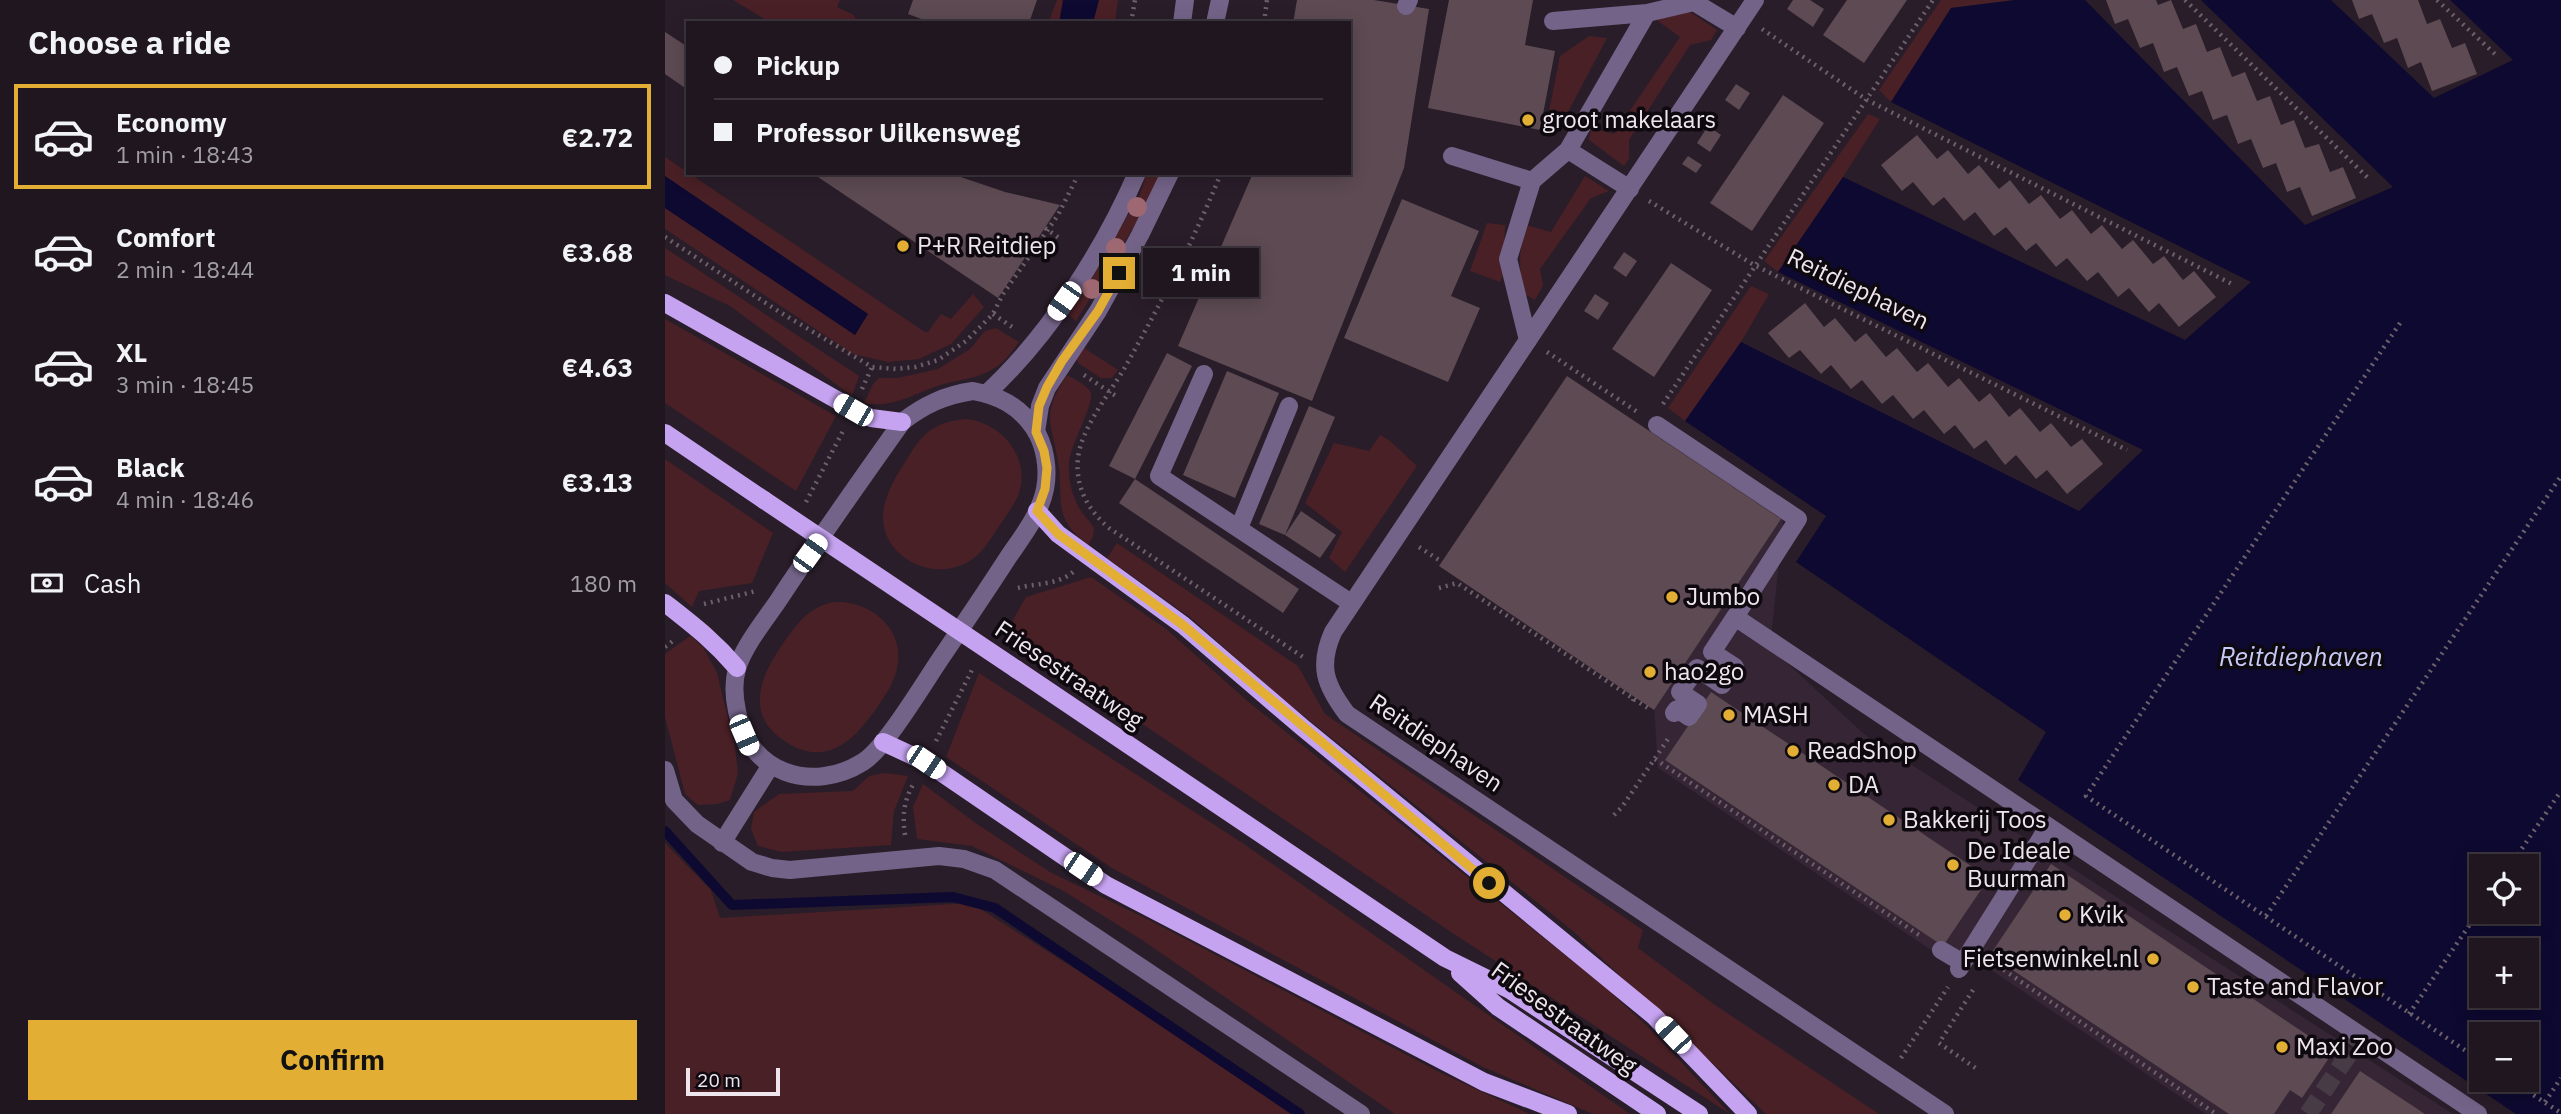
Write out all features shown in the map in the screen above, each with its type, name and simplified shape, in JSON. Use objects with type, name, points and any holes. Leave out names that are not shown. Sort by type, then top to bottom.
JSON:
[{"type":"main road","points":[[665,303],[853,410],[871,418],[902,422]]},
{"type":"main road","name":"Friesestraatweg","points":[[665,433],[1445,958],[1510,990],[1699,1114]]},
{"type":"main road","points":[[1037,511],[1058,534],[1183,625],[1385,796],[1654,1016],[1748,1114]]},
{"type":"main road","points":[[665,603],[690,620],[718,645],[737,667]]},
{"type":"main road","points":[[883,742],[926,762],[1106,885],[1484,1082],[1568,1114]]},
{"type":"main road","name":"Friesestraatweg","points":[[1445,958],[1498,1007],[1657,1114]]},
{"type":"street","points":[[1182,21],[1185,0]]},
{"type":"street","points":[[1215,21],[1220,0]]},
{"type":"street","points":[[1324,666],[1326,648],[1351,603],[1755,0]]},
{"type":"street","points":[[1553,21],[1647,13],[1694,2],[1741,23]]},
{"type":"street","points":[[1528,340],[1508,259],[1532,181],[1568,150],[1647,13]]},
{"type":"street","points":[[1568,150],[1630,189]]},
{"type":"street","points":[[1452,156],[1532,181]]},
{"type":"street","points":[[986,394],[1014,368],[1076,283],[1125,202],[1136,175]]},
{"type":"street","points":[[1036,432],[1039,406],[1047,387],[1098,311],[1169,175]]},
{"type":"street","points":[[1204,373],[1159,476],[1351,603]]},
{"type":"street","points":[[972,391],[986,394],[1009,402],[1025,415],[1036,432],[1047,468],[1045,489],[1037,511],[969,618],[883,742],[866,761],[843,772],[816,776],[791,775],[771,765],[750,748],[739,722],[734,694],[737,667],[810,553],[902,422],[918,409],[957,393],[972,391]]},
{"type":"street","points":[[1239,528],[1289,406]]},
{"type":"street","points":[[1654,423],[1798,519],[1712,652],[1735,667],[1722,685],[1697,668],[1681,692],[1698,704],[1689,717],[1677,709],[1674,720]]},
{"type":"street","points":[[1735,617],[2478,1114]]},
{"type":"street","name":"Reitdiephaven","points":[[1324,666],[1329,688],[1347,714],[1945,1114]]},
{"type":"street","points":[[722,843],[771,765]]},
{"type":"street","points":[[665,770],[674,800],[697,824],[752,862],[781,869],[939,856],[964,859],[995,870],[1361,1114]]},
{"type":"street","points":[[1941,950],[1968,959],[2048,827]]},
{"type":"path","points":[[1131,21],[1135,0]]},
{"type":"path","points":[[1264,21],[1267,0]]},
{"type":"path","name":"Reitdiephaven","points":[[1654,423],[1754,265],[1933,0]]},
{"type":"path","points":[[2185,0],[2370,180]]},
{"type":"path","points":[[2437,0],[2497,56]]},
{"type":"path","points":[[1741,23],[1867,100],[2234,285]]},
{"type":"path","points":[[665,237],[778,311],[872,367],[896,369],[938,360],[966,341],[993,314],[1003,294],[1058,215],[1078,175]]},
{"type":"path","points":[[1220,175],[1200,225],[1086,433],[1078,460],[1081,491],[1096,517],[1109,528],[1299,655],[1324,666]]},
{"type":"path","name":"Reitdiephaven","points":[[1630,189],[1754,265],[2127,450]]},
{"type":"path","points":[[1046,229],[1062,240]]},
{"type":"path","points":[[2400,323],[2086,796],[2469,1053]]},
{"type":"path","points":[[1528,340],[1654,423]]},
{"type":"path","points":[[1110,392],[1119,398]]},
{"type":"path","points":[[2266,916],[2561,476]]},
{"type":"path","points":[[1439,588],[1457,583],[1634,699],[1631,706]]},
{"type":"path","points":[[1614,815],[1655,759],[1674,720]]},
{"type":"path","points":[[1655,759],[1941,950]]},
{"type":"path","points":[[908,858],[903,811],[906,796],[926,762]]},
{"type":"path","points":[[2518,854],[2561,790]]},
{"type":"path","points":[[2409,1015],[2470,924]]},
{"type":"path","points":[[1889,1077],[1968,959],[2216,1114]]},
{"type":"path","points":[[1975,981],[1972,992],[1939,1043],[1977,1069]]},
{"type":"path","points":[[2545,1102],[2561,1078]]},
{"type":"path","points":[[2529,1092],[2561,1113]]},
{"type":"shaded area","points":[[733,0],[840,0],[837,7],[854,15],[856,20],[856,21],[768,21]]},
{"type":"shaded area","points":[[1057,0],[1118,0],[1115,21],[1049,21]]},
{"type":"shaded area","points":[[1941,0],[2015,0],[1951,8],[1891,102],[1879,90]]},
{"type":"shaded area","points":[[1690,12],[1717,30],[1711,40],[1690,45],[1629,140],[1629,159],[1624,166],[1589,140],[1591,128],[1614,134],[1680,37],[1655,19],[1672,13]]},
{"type":"shaded area","points":[[1589,36],[1607,38],[1556,135],[1545,131],[1560,56]]},
{"type":"shaded area","points":[[1868,114],[1880,119],[1778,272],[1764,261]]},
{"type":"shaded area","points":[[665,157],[686,171],[686,175],[692,175],[925,332],[928,332],[941,314],[951,319],[973,294],[984,307],[951,344],[919,359],[888,362],[853,354],[665,229],[665,208],[855,335],[868,314],[665,176]]},
{"type":"shaded area","points":[[1146,175],[1160,175],[1137,222],[1076,321],[1068,314],[1139,197]]},
{"type":"shaded area","points":[[1585,176],[1609,191],[1591,198],[1540,269],[1543,286],[1535,300],[1521,292],[1520,255],[1526,225],[1551,232]]},
{"type":"shaded area","points":[[1487,223],[1505,225],[1503,274],[1500,282],[1470,271]]},
{"type":"shaded area","points":[[665,248],[859,376],[852,396],[730,306],[665,275]]},
{"type":"shaded area","points":[[1751,286],[1769,294],[1741,342],[1685,421],[1668,408]]},
{"type":"shaded area","points":[[665,319],[836,416],[796,491],[665,403]]},
{"type":"shaded area","points":[[996,328],[1019,342],[993,369],[894,402],[864,403],[879,378],[898,378],[938,369],[970,349],[985,331]]},
{"type":"shaded area","points":[[1084,348],[1118,370],[1112,378],[1101,378],[1078,363],[1077,359]]},
{"type":"shaded area","points":[[1067,375],[1085,386],[1091,396],[1069,463],[1075,500],[1094,528],[1088,545],[1064,518],[1059,468],[1050,421],[1053,401]]},
{"type":"shaded area","points":[[966,419],[992,428],[1011,445],[1021,469],[1018,496],[988,543],[975,557],[956,567],[924,567],[905,558],[889,540],[884,528],[885,504],[900,470],[924,436],[943,424]]},
{"type":"shaded area","points":[[1380,435],[1417,466],[1345,572],[1329,558],[1342,532],[1305,503],[1334,443],[1369,451]]},
{"type":"shaded area","points":[[1684,453],[1784,514],[1770,647],[1864,734],[2453,1114],[2206,1114],[1976,960],[1967,974],[1658,768],[1654,706],[1574,649]]},
{"type":"shaded area","points":[[665,459],[773,533],[752,583],[699,591],[692,607],[665,583]]},
{"type":"shaded area","points":[[1117,543],[1298,666],[1325,714],[1643,930],[1638,948],[1715,1005],[1879,1114],[1766,1114],[1573,931],[1279,696],[1191,618],[1107,558]]},
{"type":"shaded area","points":[[1091,577],[1166,629],[1251,704],[1605,987],[1646,1025],[1730,1114],[1454,934],[1006,632],[1026,597]]},
{"type":"shaded area","points":[[834,602],[860,606],[872,612],[891,629],[898,654],[897,668],[887,693],[850,739],[828,751],[801,750],[773,732],[760,708],[760,696],[767,670],[793,630],[810,612]]},
{"type":"shaded area","points":[[690,636],[703,647],[717,673],[735,747],[738,773],[730,800],[717,804],[698,805],[685,794],[665,717],[665,654]]},
{"type":"shaded area","points":[[979,673],[1241,842],[1630,1114],[1593,1114],[1483,1067],[1112,868],[946,757]]},
{"type":"shaded area","points":[[885,773],[908,776],[894,811],[891,845],[781,852],[758,846],[751,829],[754,812],[779,794],[853,791],[869,776]]},
{"type":"shaded area","points":[[923,784],[977,824],[1050,872],[1153,922],[1441,1073],[1530,1114],[1395,1114],[1142,940],[1062,890],[972,846],[917,839],[913,807]]},
{"type":"shaded area","points":[[665,843],[711,890],[720,918],[971,903],[1180,1035],[1295,1114],[665,1114]]},
{"type":"water","points":[[1063,0],[1099,0],[1094,21],[1059,21]]},
{"type":"water","name":"Reitdiephaven","points":[[2015,0],[2085,0],[2305,225],[2393,187],[2201,0],[2331,0],[2434,98],[2513,60],[2450,0],[2561,0],[2561,1114],[2516,1114],[2483,1092],[2539,1092],[2539,1022],[2469,1022],[2469,1082],[2018,780],[2046,732],[1796,562],[1826,516],[1685,421],[1741,342],[2079,511],[2143,450],[1778,272],[1843,177],[2185,340],[2251,282],[1891,102],[1951,8]]},
{"type":"water","points":[[665,176],[868,314],[855,335],[665,208]]},
{"type":"building","points":[[913,0],[1037,0],[1030,21],[927,21],[908,14]]},
{"type":"building","points":[[1297,0],[1374,0],[1429,9],[1404,168],[1312,401],[1178,346],[1252,175],[1351,175],[1351,21],[1293,21]]},
{"type":"building","points":[[1449,0],[1533,0],[1525,45],[1555,51],[1540,130],[1428,108]]},
{"type":"building","points":[[1793,0],[1810,0],[1824,9],[1813,27],[1787,9]]},
{"type":"building","points":[[1847,0],[1907,0],[1864,63],[1823,35]]},
{"type":"building","points":[[2106,0],[2156,0],[2158,5],[2171,0],[2183,29],[2196,24],[2207,52],[2220,47],[2232,77],[2245,72],[2257,101],[2270,96],[2281,125],[2294,120],[2305,148],[2319,144],[2330,172],[2343,167],[2356,198],[2312,216],[2300,187],[2287,192],[2276,163],[2263,168],[2251,139],[2238,144],[2227,115],[2213,120],[2202,91],[2189,96],[2177,67],[2164,72],[2153,43],[2140,48],[2128,19],[2115,24]]},
{"type":"building","points":[[2352,0],[2418,0],[2427,24],[2440,19],[2452,48],[2465,43],[2477,74],[2432,91],[2421,62],[2408,68],[2397,38],[2384,43],[2372,14],[2359,19]]},
{"type":"building","points":[[665,32],[686,46],[686,89],[665,74]]},
{"type":"building","points":[[1736,84],[1750,93],[1739,110],[1725,100]]},
{"type":"building","points":[[1783,95],[1824,123],[1752,231],[1710,203]]},
{"type":"building","points":[[1708,126],[1721,135],[1710,152],[1697,143]]},
{"type":"building","points":[[1917,135],[1937,159],[1948,150],[1968,174],[1979,165],[1999,189],[2010,180],[2029,204],[2041,195],[2060,219],[2072,210],[2091,234],[2102,225],[2122,249],[2133,240],[2153,264],[2164,256],[2183,280],[2194,271],[2216,297],[2179,327],[2159,303],[2149,312],[2129,288],[2118,297],[2098,272],[2087,281],[2067,258],[2056,267],[2036,243],[2026,251],[2006,227],[1994,236],[1975,212],[1964,221],[1944,197],[1933,206],[1913,182],[1902,191],[1881,165]]},
{"type":"building","points":[[1688,156],[1702,165],[1696,173],[1682,164]]},
{"type":"building","points":[[815,175],[955,175],[1005,192],[1060,205],[998,298]]},
{"type":"building","points":[[1402,199],[1479,231],[1451,296],[1480,308],[1448,382],[1344,338]]},
{"type":"building","points":[[1624,252],[1637,261],[1626,277],[1613,268]]},
{"type":"building","points":[[1671,263],[1712,290],[1654,377],[1612,349]]},
{"type":"building","points":[[1595,294],[1609,303],[1598,320],[1584,311]]},
{"type":"building","points":[[1805,303],[1824,327],[1835,318],[1855,342],[1866,333],[1886,357],[1897,348],[1917,372],[1928,363],[1948,387],[1959,378],[1979,402],[1990,393],[2009,417],[2020,408],[2040,432],[2051,423],[2071,447],[2082,439],[2103,464],[2067,494],[2047,470],[2036,479],[2016,455],[2005,465],[1986,440],[1974,449],[1955,425],[1944,434],[1924,410],[1913,419],[1893,395],[1882,404],[1862,380],[1851,389],[1831,365],[1821,374],[1800,350],[1789,358],[1768,333]]},
{"type":"building","points":[[1167,353],[1192,366],[1135,479],[1109,466]]},
{"type":"building","points":[[1227,371],[1279,393],[1235,498],[1183,475]]},
{"type":"building","points":[[1567,376],[1781,519],[1654,710],[1439,566]]},
{"type":"building","points":[[1309,406],[1335,417],[1285,535],[1259,524]]},
{"type":"building","points":[[1135,479],[1299,589],[1283,613],[1119,503]]},
{"type":"building","points":[[1301,511],[1336,535],[1320,558],[1285,535]]},
{"type":"building","points":[[1711,692],[1989,878],[1943,946],[1665,760]]},
{"type":"building","points":[[2051,864],[2333,1052],[2302,1098],[2290,1090],[2274,1114],[2229,1114],[1990,955]]},
{"type":"building","points":[[2360,1071],[2425,1114],[2331,1114]]},
{"type":"waterway","points":[[665,831],[732,905],[953,897],[995,908],[1300,1114]]},
{"type":"tunnel","points":[[2308,1114],[2361,1036]]},
{"type":"place","name":"groot makelaars","points":[[1528,120]]},
{"type":"place","name":"P+R Reitdiep","points":[[903,246]]},
{"type":"place","name":"Jumbo","points":[[1672,597]]},
{"type":"place","name":"hao2go","points":[[1650,672]]},
{"type":"place","name":"MASH","points":[[1729,715]]},
{"type":"place","name":"ReadShop","points":[[1793,751]]},
{"type":"place","name":"DA","points":[[1834,785]]},
{"type":"place","name":"Bakkerij Toos","points":[[1889,820]]},
{"type":"place","name":"De Ideale Buurman","points":[[1953,865]]},
{"type":"place","name":"Kvik","points":[[2065,915]]},
{"type":"place","name":"Fietsenwinkel.nl","points":[[2153,959]]},
{"type":"place","name":"Taste and Flavor","points":[[2193,987]]},
{"type":"place","name":"Maxi Zoo","points":[[2282,1047]]},
{"type":"route","points":[[1119,273],[1098,311],[1062,361],[1039,406],[1036,432],[1047,468],[1045,489],[1037,511],[1058,534],[1183,625],[1489,883]]}]
